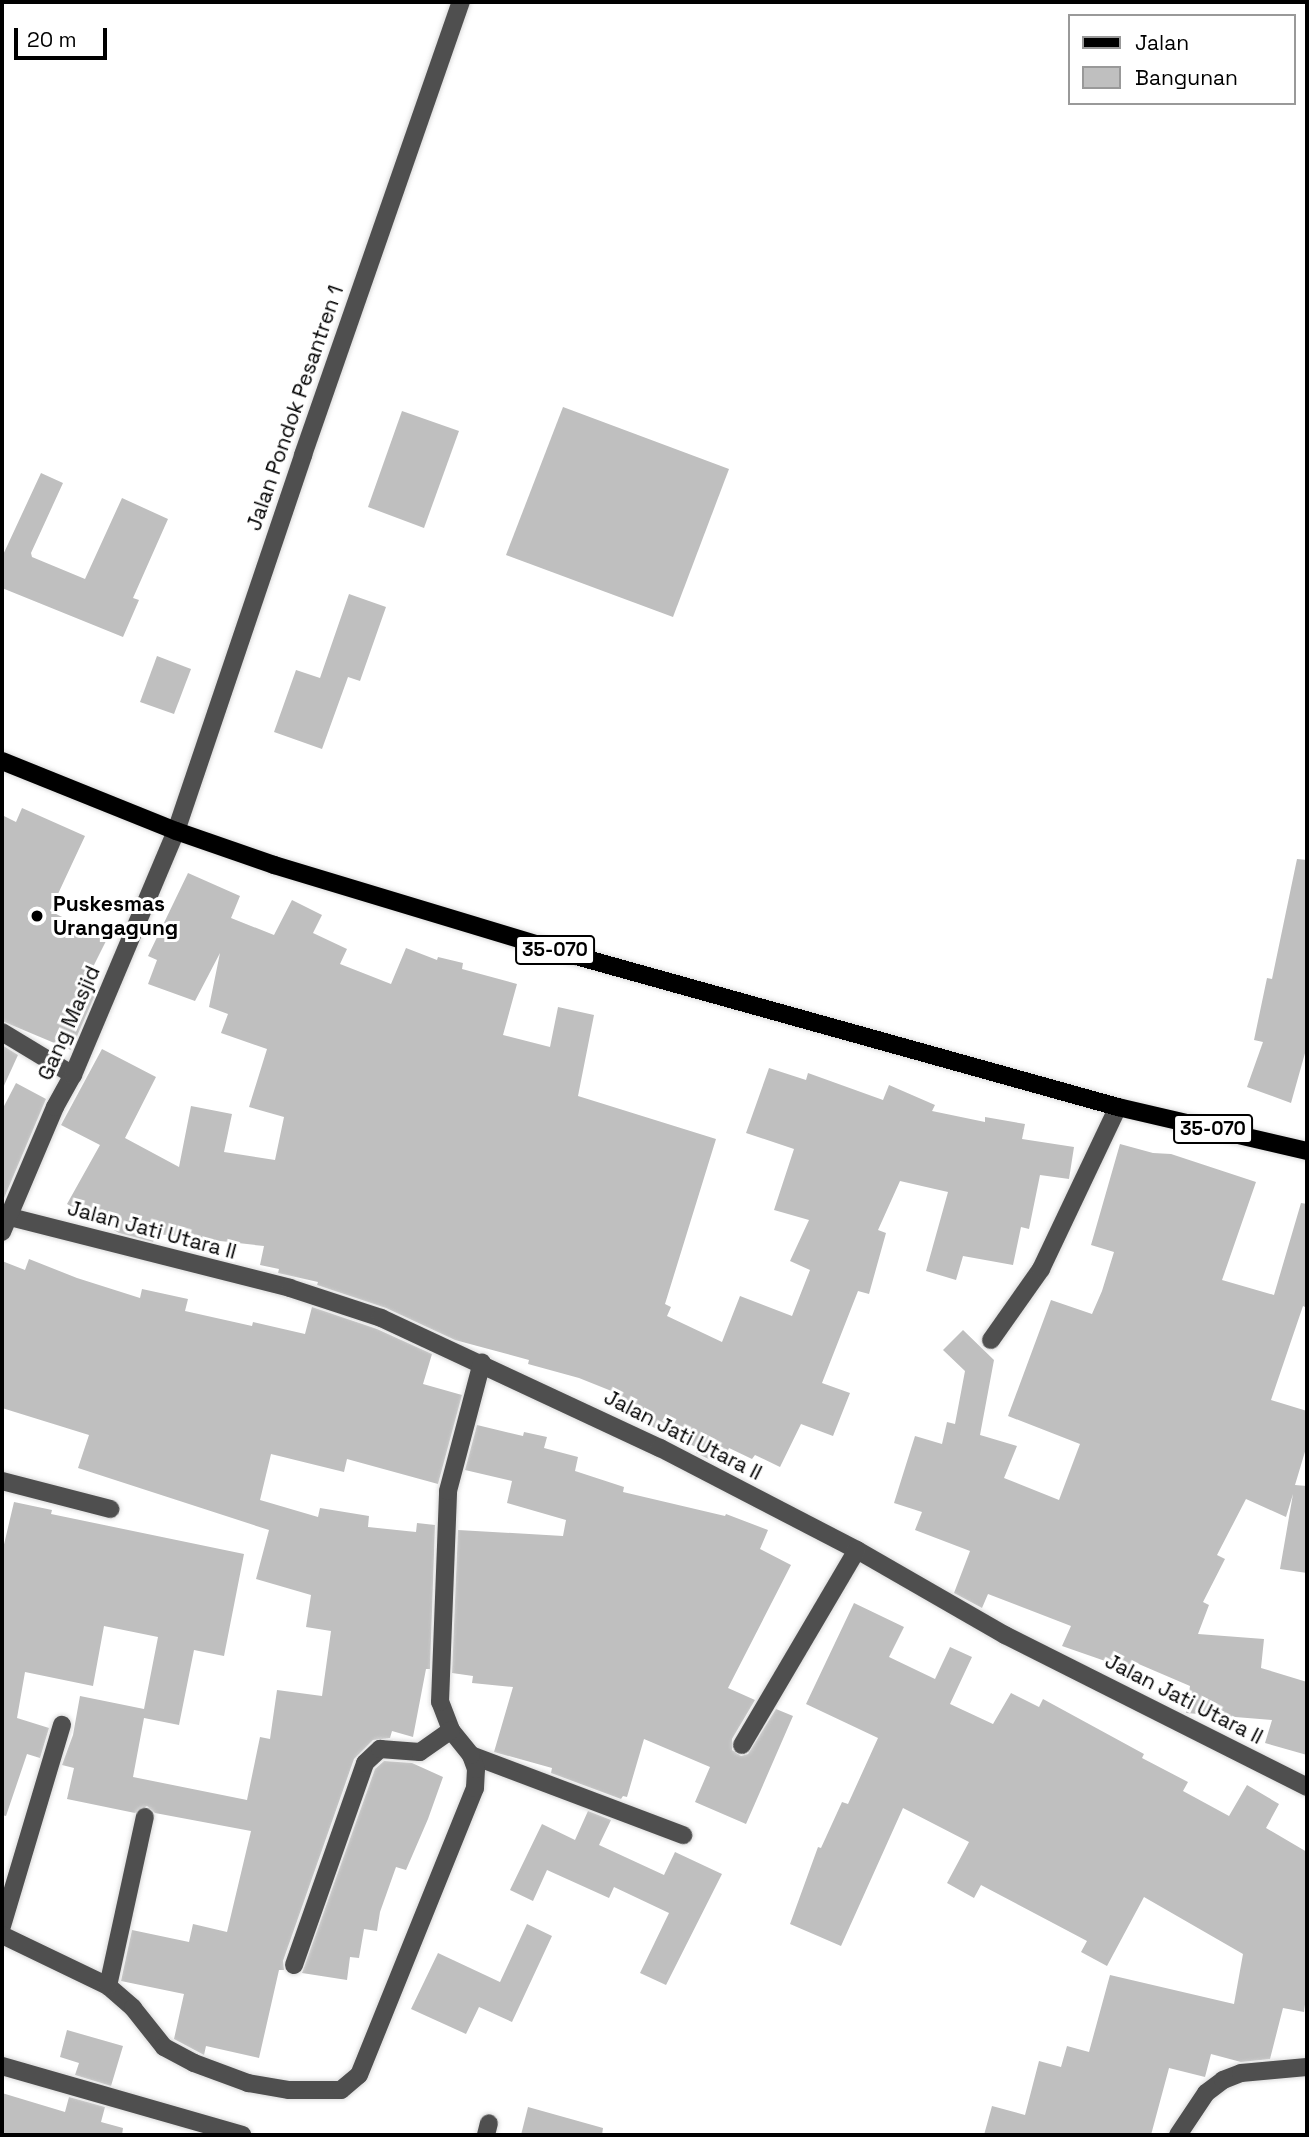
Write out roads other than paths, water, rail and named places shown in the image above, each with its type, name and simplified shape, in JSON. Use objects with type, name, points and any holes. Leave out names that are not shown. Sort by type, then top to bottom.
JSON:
[{"type":"main road","name":"35-070","points":[[2,761],[176,831],[294,871],[576,956],[1118,1107],[1307,1151]]},
{"type":"street","name":"Jalan Pondok Pesantren 1","points":[[176,831],[316,417],[461,2]]},
{"type":"street","name":"Gang Masjid","points":[[4,1221],[55,1107],[73,1074],[176,831]]},
{"type":"street","points":[[2,1032],[73,1074]]},
{"type":"street","points":[[991,1340],[1041,1269],[1118,1107]]},
{"type":"street","name":"Jalan Jati Utara II","points":[[4,1221],[344,1303],[482,1362],[660,1448],[857,1550],[1006,1635],[1307,1787]]},
{"type":"street","points":[[482,1362],[448,1491],[440,1702],[451,1730],[471,1755],[683,1835]]},
{"type":"street","points":[[2,1481],[110,1509]]},
{"type":"street","points":[[742,1745],[857,1550]]},
{"type":"street","points":[[2,1926],[62,1725]]},
{"type":"street","points":[[294,1965],[365,1763],[380,1749],[420,1752],[451,1730]]},
{"type":"street","points":[[2,1935],[108,1986],[133,2008],[164,2047],[194,2063],[248,2083],[289,2090],[341,2090],[359,2075],[475,1788],[471,1755]]},
{"type":"street","points":[[108,1986],[145,1817]]},
{"type":"street","points":[[2,2066],[242,2135]]},
{"type":"street","points":[[1178,2135],[1206,2093],[1223,2080],[1241,2073],[1307,2067]]},
{"type":"place","name":"Puskesmas Urangagung","points":[[37,916]]}]
